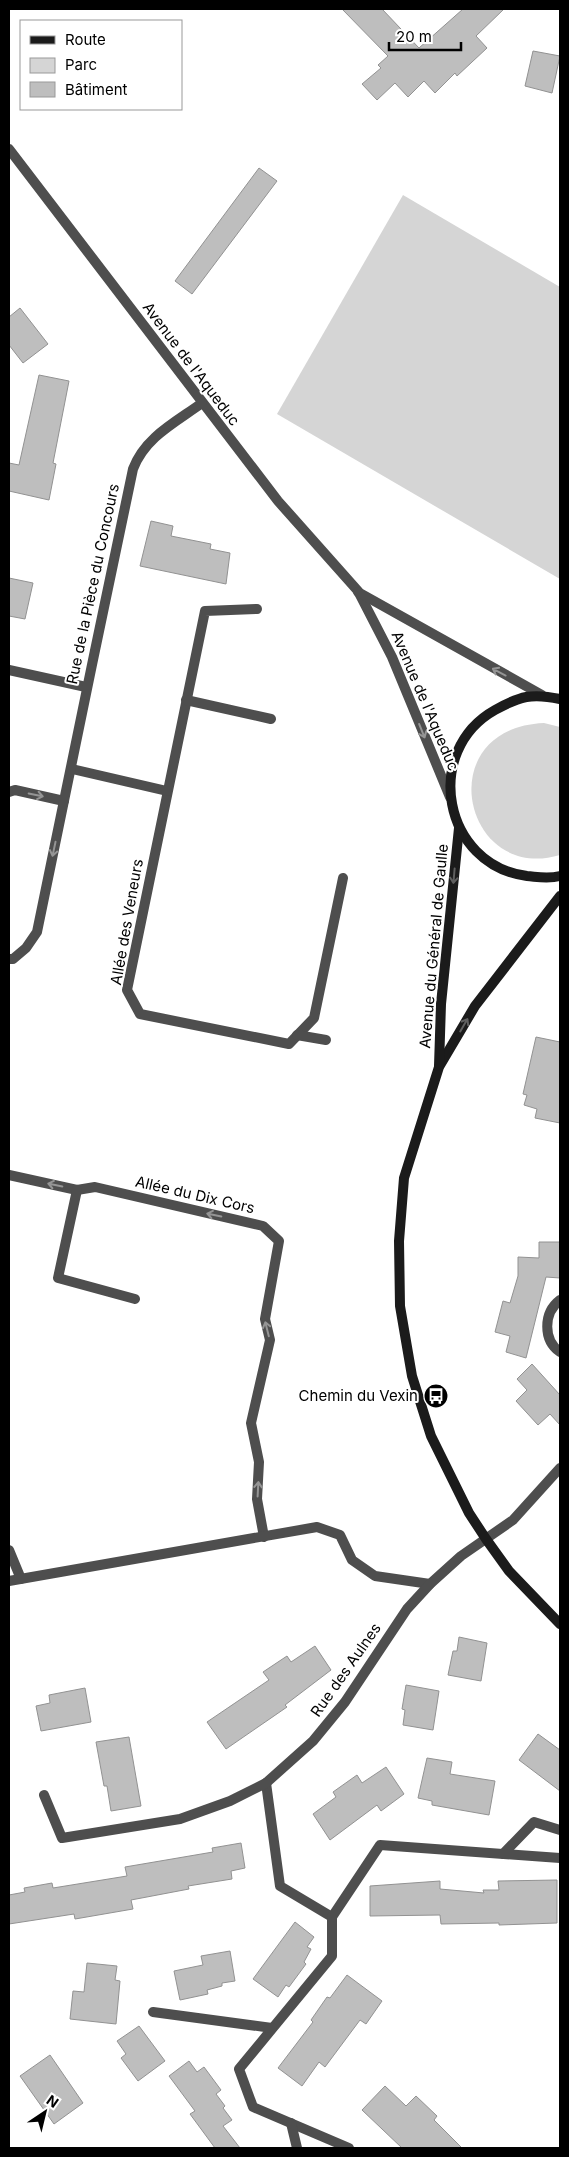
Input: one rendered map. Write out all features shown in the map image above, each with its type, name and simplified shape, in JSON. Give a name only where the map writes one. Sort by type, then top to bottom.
[{"type":"street","name":"Avenue de l'Aqueduc","points":[[9,149],[278,502],[358,591],[392,657],[450,797]]},
{"type":"street","name":"Rue de la Pièce du Concours","points":[[9,959],[12,960],[26,948],[37,932],[72,769],[86,687],[137,459],[155,436],[202,403]]},
{"type":"street","name":"Avenue de l'Aqueduc","points":[[358,591],[542,695]]},
{"type":"street","name":"Allée des Veneurs","points":[[257,609],[205,611],[127,990],[140,1014],[288,1044],[298,1035],[326,1040]]},
{"type":"street","points":[[9,670],[86,687]]},
{"type":"street","points":[[560,699],[542,695],[516,699],[480,719],[460,743],[450,771],[450,797],[459,828],[469,844],[493,865],[511,874],[548,879],[560,876]]},
{"type":"street","points":[[186,700],[271,719]]},
{"type":"street","points":[[72,769],[167,791]]},
{"type":"street","points":[[9,792],[15,790],[64,801]]},
{"type":"street","name":"Avenue du Général de Gaulle","points":[[439,1067],[441,1004],[459,828]]},
{"type":"street","points":[[298,1035],[314,1018],[343,878]]},
{"type":"street","name":"Avenue du Général de Gaulle","points":[[560,896],[475,1006],[439,1067],[404,1178],[398,1241],[400,1306],[412,1376],[431,1436],[469,1513],[486,1539],[509,1571],[560,1624]]},
{"type":"street","name":"Allée du Dix Cors","points":[[9,1175],[77,1190],[95,1188],[263,1226],[280,1241],[265,1319],[270,1340],[251,1423],[259,1462],[257,1499],[264,1537]]},
{"type":"street","points":[[77,1190],[58,1278],[135,1299]]},
{"type":"street","points":[[560,1300],[548,1315],[548,1332],[552,1347],[560,1352]]},
{"type":"street","name":"Rue des Aulnes","points":[[44,1795],[62,1838],[180,1819],[230,1802],[266,1783],[313,1741],[345,1702],[407,1609],[430,1584],[461,1556],[513,1520],[560,1468]]},
{"type":"street","points":[[9,1581],[316,1527],[340,1535],[352,1560],[375,1576],[430,1584]]},
{"type":"street","points":[[9,1550],[20,1579]]},
{"type":"street","points":[[266,1783],[280,1886],[332,1916]]},
{"type":"street","points":[[503,1854],[534,1822],[560,1830]]},
{"type":"street","points":[[349,2148],[253,2107],[239,2069],[332,1956],[332,1916],[380,1845],[560,1858]]},
{"type":"street","points":[[154,2012],[272,2028]]},
{"type":"street","points":[[291,2123],[297,2148]]},
{"type":"green space","points":[[403,195],[560,287],[560,579],[277,414]]},
{"type":"green space","points":[[544,723],[560,727],[560,855],[527,858],[500,847],[482,827],[472,802],[473,775],[484,750],[508,731]]},
{"type":"building","points":[[342,9],[382,9],[419,48],[463,9],[504,9],[476,36],[487,48],[457,76],[455,73],[435,93],[424,81],[408,97],[395,83],[377,100],[362,84],[381,68],[378,65],[388,56]]},
{"type":"building","points":[[533,51],[560,56],[552,93],[525,86]]},
{"type":"building","points":[[259,168],[277,181],[192,294],[175,281]]},
{"type":"building","points":[[20,308],[48,344],[23,363],[9,345],[9,317]]},
{"type":"building","points":[[39,375],[69,381],[53,463],[56,464],[49,500],[9,491],[9,463],[19,465]]},
{"type":"building","points":[[151,521],[173,526],[171,536],[211,544],[210,549],[230,553],[226,584],[140,566]]},
{"type":"building","points":[[9,578],[33,583],[25,619],[9,616]]},
{"type":"building","points":[[536,1037],[560,1042],[560,1123],[535,1118],[537,1109],[524,1105],[527,1095],[523,1094]]},
{"type":"building","points":[[539,1242],[560,1242],[560,1278],[546,1277],[526,1358],[506,1352],[510,1336],[495,1332],[503,1301],[510,1303],[518,1276],[518,1257],[539,1258]]},
{"type":"building","points":[[532,1364],[560,1395],[560,1425],[550,1414],[538,1425],[516,1401],[527,1390],[517,1379]]},
{"type":"building","points":[[459,1637],[487,1643],[481,1681],[448,1675],[453,1651],[457,1651]]},
{"type":"building","points":[[315,1646],[331,1670],[285,1705],[287,1707],[226,1749],[207,1722],[269,1680],[263,1672],[287,1656],[291,1662]]},
{"type":"building","points":[[406,1685],[439,1691],[433,1730],[403,1725],[405,1710],[402,1709]]},
{"type":"building","points":[[85,1688],[91,1722],[41,1731],[36,1706],[50,1703],[49,1695]]},
{"type":"building","points":[[538,1734],[560,1750],[560,1791],[519,1760]]},
{"type":"building","points":[[129,1737],[141,1806],[111,1811],[107,1786],[104,1786],[96,1742]]},
{"type":"building","points":[[427,1758],[452,1762],[450,1774],[495,1781],[489,1815],[432,1805],[432,1801],[418,1798]]},
{"type":"building","points":[[386,1767],[404,1794],[381,1811],[377,1805],[330,1840],[313,1814],[336,1797],[333,1792],[357,1775],[362,1783]]},
{"type":"building","points":[[241,1843],[245,1868],[231,1871],[232,1879],[188,1886],[189,1889],[131,1900],[133,1909],[75,1919],[74,1914],[9,1924],[9,1895],[25,1892],[24,1888],[52,1883],[53,1888],[127,1876],[125,1867],[213,1852],[212,1848]]},
{"type":"building","points":[[557,1880],[557,1923],[441,1924],[440,1915],[370,1916],[370,1886],[440,1881],[440,1889],[484,1893],[483,1890],[499,1890],[498,1881]]},
{"type":"building","points":[[295,1922],[314,1937],[307,1947],[311,1949],[304,1962],[306,1964],[289,1987],[286,1985],[278,1997],[253,1979]]},
{"type":"building","points":[[230,1951],[235,1981],[222,1983],[222,1986],[207,1990],[208,1994],[180,2000],[174,1971],[203,1965],[201,1956]]},
{"type":"building","points":[[87,1963],[117,1966],[115,1980],[120,1981],[116,2024],[70,2019],[73,1991],[84,1992]]},
{"type":"building","points":[[347,1975],[382,2001],[366,2024],[360,2020],[325,2067],[319,2062],[302,2086],[278,2068],[313,2022],[311,2020],[327,1997],[330,1998]]},
{"type":"building","points":[[139,2026],[165,2061],[138,2081],[121,2058],[126,2054],[117,2041]]},
{"type":"building","points":[[50,2055],[83,2103],[54,2124],[20,2076]]},
{"type":"building","points":[[189,2061],[197,2072],[204,2067],[221,2090],[216,2094],[232,2120],[223,2126],[240,2148],[215,2148],[190,2114],[195,2111],[169,2076]]},
{"type":"building","points":[[385,2086],[406,2106],[416,2096],[437,2116],[434,2120],[462,2148],[402,2148],[362,2110]]},
{"type":"place","name":"Chemin du Vexin","points":[[436,1396]]}]
